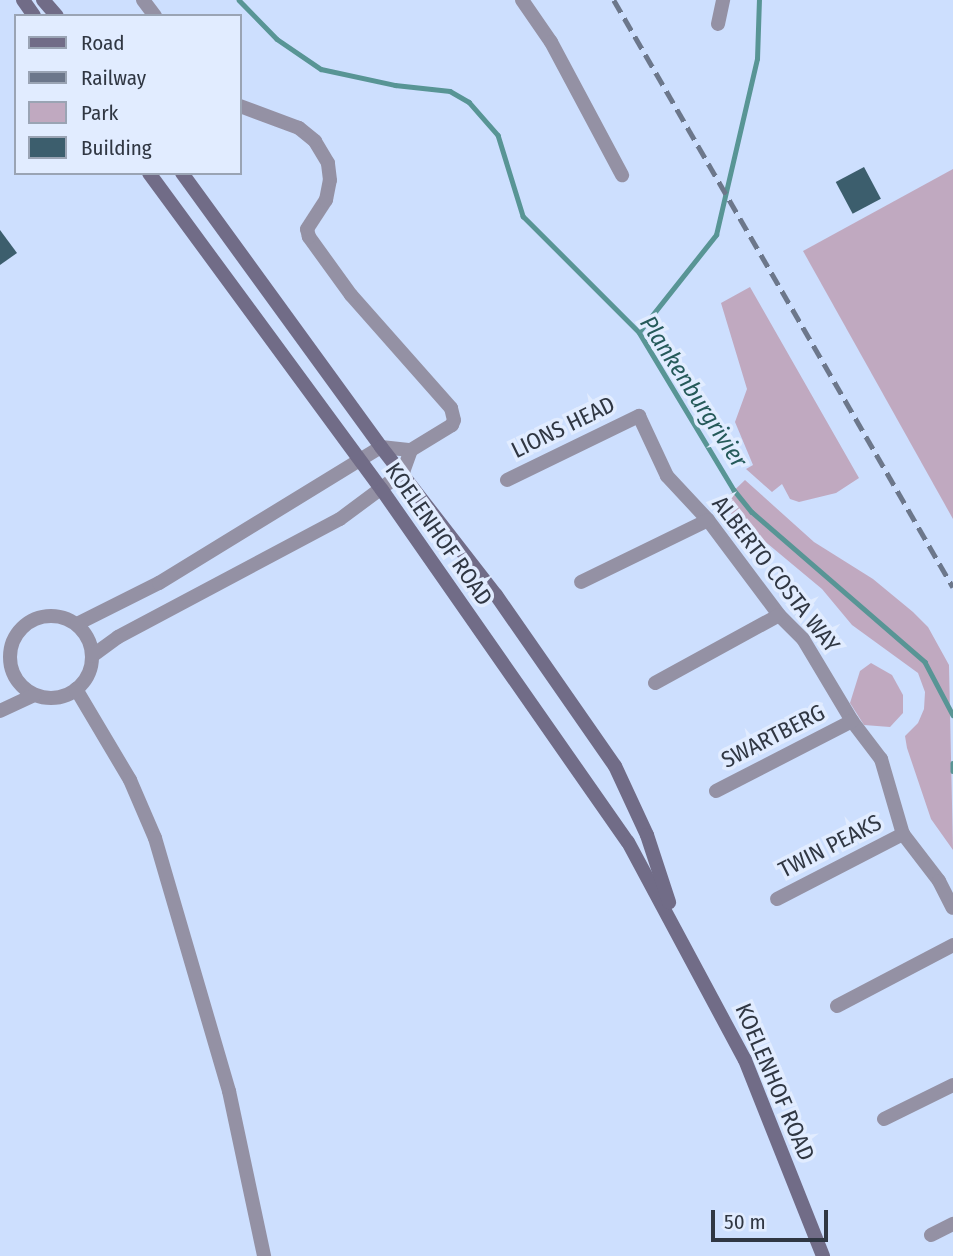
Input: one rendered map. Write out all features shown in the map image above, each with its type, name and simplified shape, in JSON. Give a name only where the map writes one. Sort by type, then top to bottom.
[{"type":"main road","points":[[43,0],[55,14]]},
{"type":"main road","name":"KOELENHOF ROAD","points":[[150,175],[358,461],[382,490],[628,842],[678,930],[745,1060],[823,1256]]},
{"type":"main road","name":"KOELENHOF ROAD","points":[[183,175],[381,447],[496,595],[615,766],[647,835],[678,930]]},
{"type":"street","points":[[522,0],[551,42],[622,176]]},
{"type":"street","points":[[718,24],[723,0]]},
{"type":"street","points":[[77,624],[159,583],[381,447],[411,450],[452,425],[454,414],[351,295],[309,237],[307,229],[326,200],[330,180],[328,163],[315,141],[299,128],[242,107]]},
{"type":"street","name":"LIONS HEAD","points":[[507,480],[639,416]]},
{"type":"street","name":"ALBERTO COSTA WAY","points":[[639,416],[667,476],[708,520],[779,615],[803,639],[852,720],[881,759],[903,834],[939,881],[953,908]]},
{"type":"street","points":[[0,711],[34,695],[56,698],[76,689],[85,680],[92,656],[118,637],[340,519],[403,472],[411,450]]},
{"type":"street","points":[[581,582],[708,520]]},
{"type":"street","points":[[655,683],[779,615]]},
{"type":"street","points":[[34,695],[15,677],[6,643],[29,621],[41,617],[66,618],[77,624],[92,656]]},
{"type":"street","points":[[76,689],[130,780],[155,838],[229,1091],[264,1256]]},
{"type":"street","name":"SWARTBERG","points":[[716,791],[852,720]]},
{"type":"street","name":"TWIN PEAKS","points":[[777,899],[903,834]]},
{"type":"street","points":[[837,1006],[953,945]]},
{"type":"street","points":[[884,1118],[953,1085]]},
{"type":"street","points":[[930,1235],[953,1224]]},
{"type":"green space","points":[[953,169],[953,519],[803,251]]},
{"type":"green space","points":[[750,287],[859,478],[836,493],[799,502],[790,499],[782,484],[772,492],[746,469],[753,465],[735,422],[747,389],[721,303]]},
{"type":"green space","points":[[745,480],[814,542],[873,579],[928,627],[949,665],[953,850],[931,819],[907,748],[905,736],[918,723],[924,709],[925,692],[918,673],[852,625],[822,589],[727,510],[721,503]]},
{"type":"green space","points":[[871,663],[892,675],[903,695],[903,713],[890,727],[864,725],[850,703],[860,671]]},
{"type":"building","points":[[864,167],[881,199],[853,214],[836,182]]},
{"type":"building","points":[[0,230],[17,253],[0,265]]},
{"type":"waterway","name":"Plankenburgrivier","points":[[239,0],[277,39],[321,69],[395,85],[450,91],[469,102],[498,135],[523,216],[639,332],[734,490],[752,512],[925,662],[953,715]]},
{"type":"waterway","points":[[639,332],[716,235],[757,59],[759,0]]},
{"type":"waterway","name":"Plankenburgrivier","points":[[953,763],[953,771]]},
{"type":"railway","points":[[614,0],[953,587]]}]
